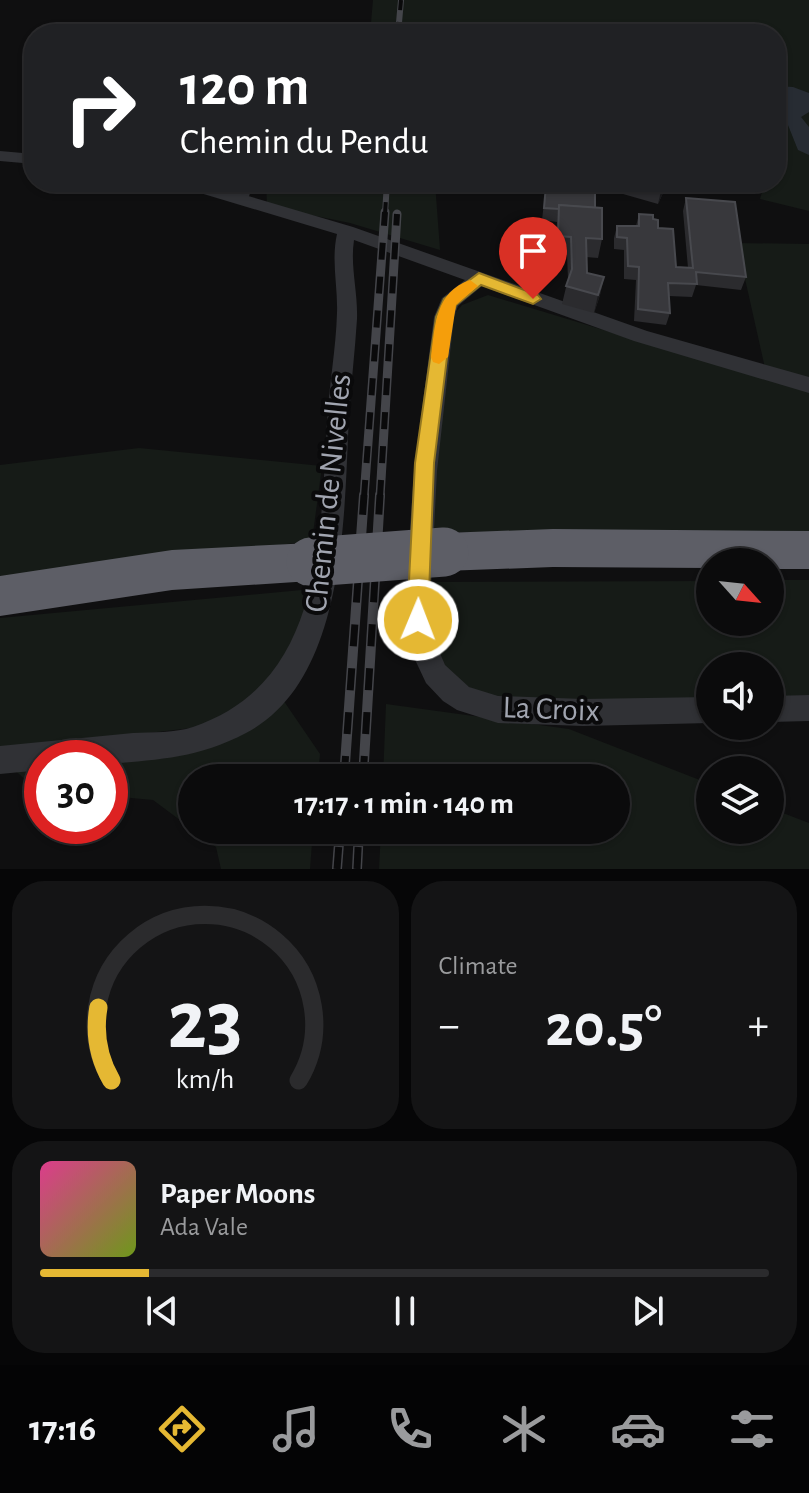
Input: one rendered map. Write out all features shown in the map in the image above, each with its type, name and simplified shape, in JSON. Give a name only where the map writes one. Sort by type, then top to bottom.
[{"type":"highway","points":[[0,596],[172,570],[444,552],[568,548],[809,550]]},
{"type":"street","points":[[0,156],[24,158]]},
{"type":"street","points":[[252,192],[347,231],[641,336],[809,385]]},
{"type":"street","name":"Chemin de Nivelles","points":[[0,760],[190,742],[220,735],[254,715],[291,672],[308,641],[321,603],[337,461],[347,312],[341,254],[347,231]]},
{"type":"street","name":"La Croix","points":[[479,279],[449,303],[444,317],[424,463],[418,620],[427,661],[438,680],[455,694],[475,704],[504,710],[565,713],[696,710]]},
{"type":"street","points":[[784,709],[809,708]]},
{"type":"shaded area","points":[[373,0],[809,0],[809,211],[760,199],[762,192],[786,192],[786,24],[371,24]]},
{"type":"shaded area","points":[[786,87],[809,93],[809,112],[801,117],[809,127],[809,155],[798,150],[786,120]]},
{"type":"shaded area","points":[[266,192],[436,192],[440,250],[350,223],[267,206]]},
{"type":"shaded area","points":[[737,243],[809,244],[809,380],[765,368]]},
{"type":"shaded area","points":[[488,295],[809,392],[809,533],[424,532],[450,319],[462,305]]},
{"type":"shaded area","points":[[139,448],[322,466],[312,541],[0,578],[0,465]]},
{"type":"shaded area","points":[[784,580],[809,580],[809,695],[784,696],[784,652],[696,652],[696,700],[599,706],[556,705],[515,701],[478,691],[449,674],[430,649],[426,626],[427,582],[696,581],[696,636],[784,636]]},
{"type":"shaded area","points":[[312,589],[283,674],[218,725],[87,740],[24,740],[24,747],[0,750],[0,618]]},
{"type":"shaded area","points":[[277,691],[320,754],[319,764],[178,764],[178,819],[153,800],[128,798],[128,748],[190,742]]},
{"type":"shaded area","points":[[386,704],[569,729],[696,779],[696,844],[784,844],[784,813],[809,823],[809,869],[379,869],[380,844],[630,844],[630,764],[384,764]]},
{"type":"shaded area","points":[[24,757],[24,779],[3,759]]},
{"type":"shaded area","points":[[212,844],[312,844],[310,869],[221,869],[216,847]]},
{"type":"building","points":[[545,192],[595,192],[595,208],[559,205],[559,209],[544,208]]},
{"type":"building","points":[[686,198],[735,202],[746,277],[696,272],[697,284],[668,283],[670,313],[638,309],[639,267],[628,266],[627,238],[617,237],[617,226],[639,226],[639,214],[653,215],[653,219],[658,220],[658,228],[673,229],[676,267],[693,268]]},
{"type":"building","points":[[559,205],[602,208],[602,239],[586,238],[587,273],[604,277],[598,295],[566,286],[572,269],[571,237],[558,236]]},
{"type":"railway","points":[[399,24],[401,0]]},
{"type":"railway","points":[[385,214],[386,192]]},
{"type":"railway","points":[[364,497],[385,212]]},
{"type":"railway","points":[[380,497],[397,214]]},
{"type":"railway","points":[[345,764],[364,495]]},
{"type":"railway","points":[[364,764],[380,495]]},
{"type":"railway","points":[[337,869],[339,844]]},
{"type":"railway","points":[[357,869],[358,844]]},
{"type":"slow traffic","points":[[439,357],[449,303],[470,286]]},
{"type":"route","points":[[418,620],[424,463],[444,317],[449,303],[479,279],[533,299]]}]
